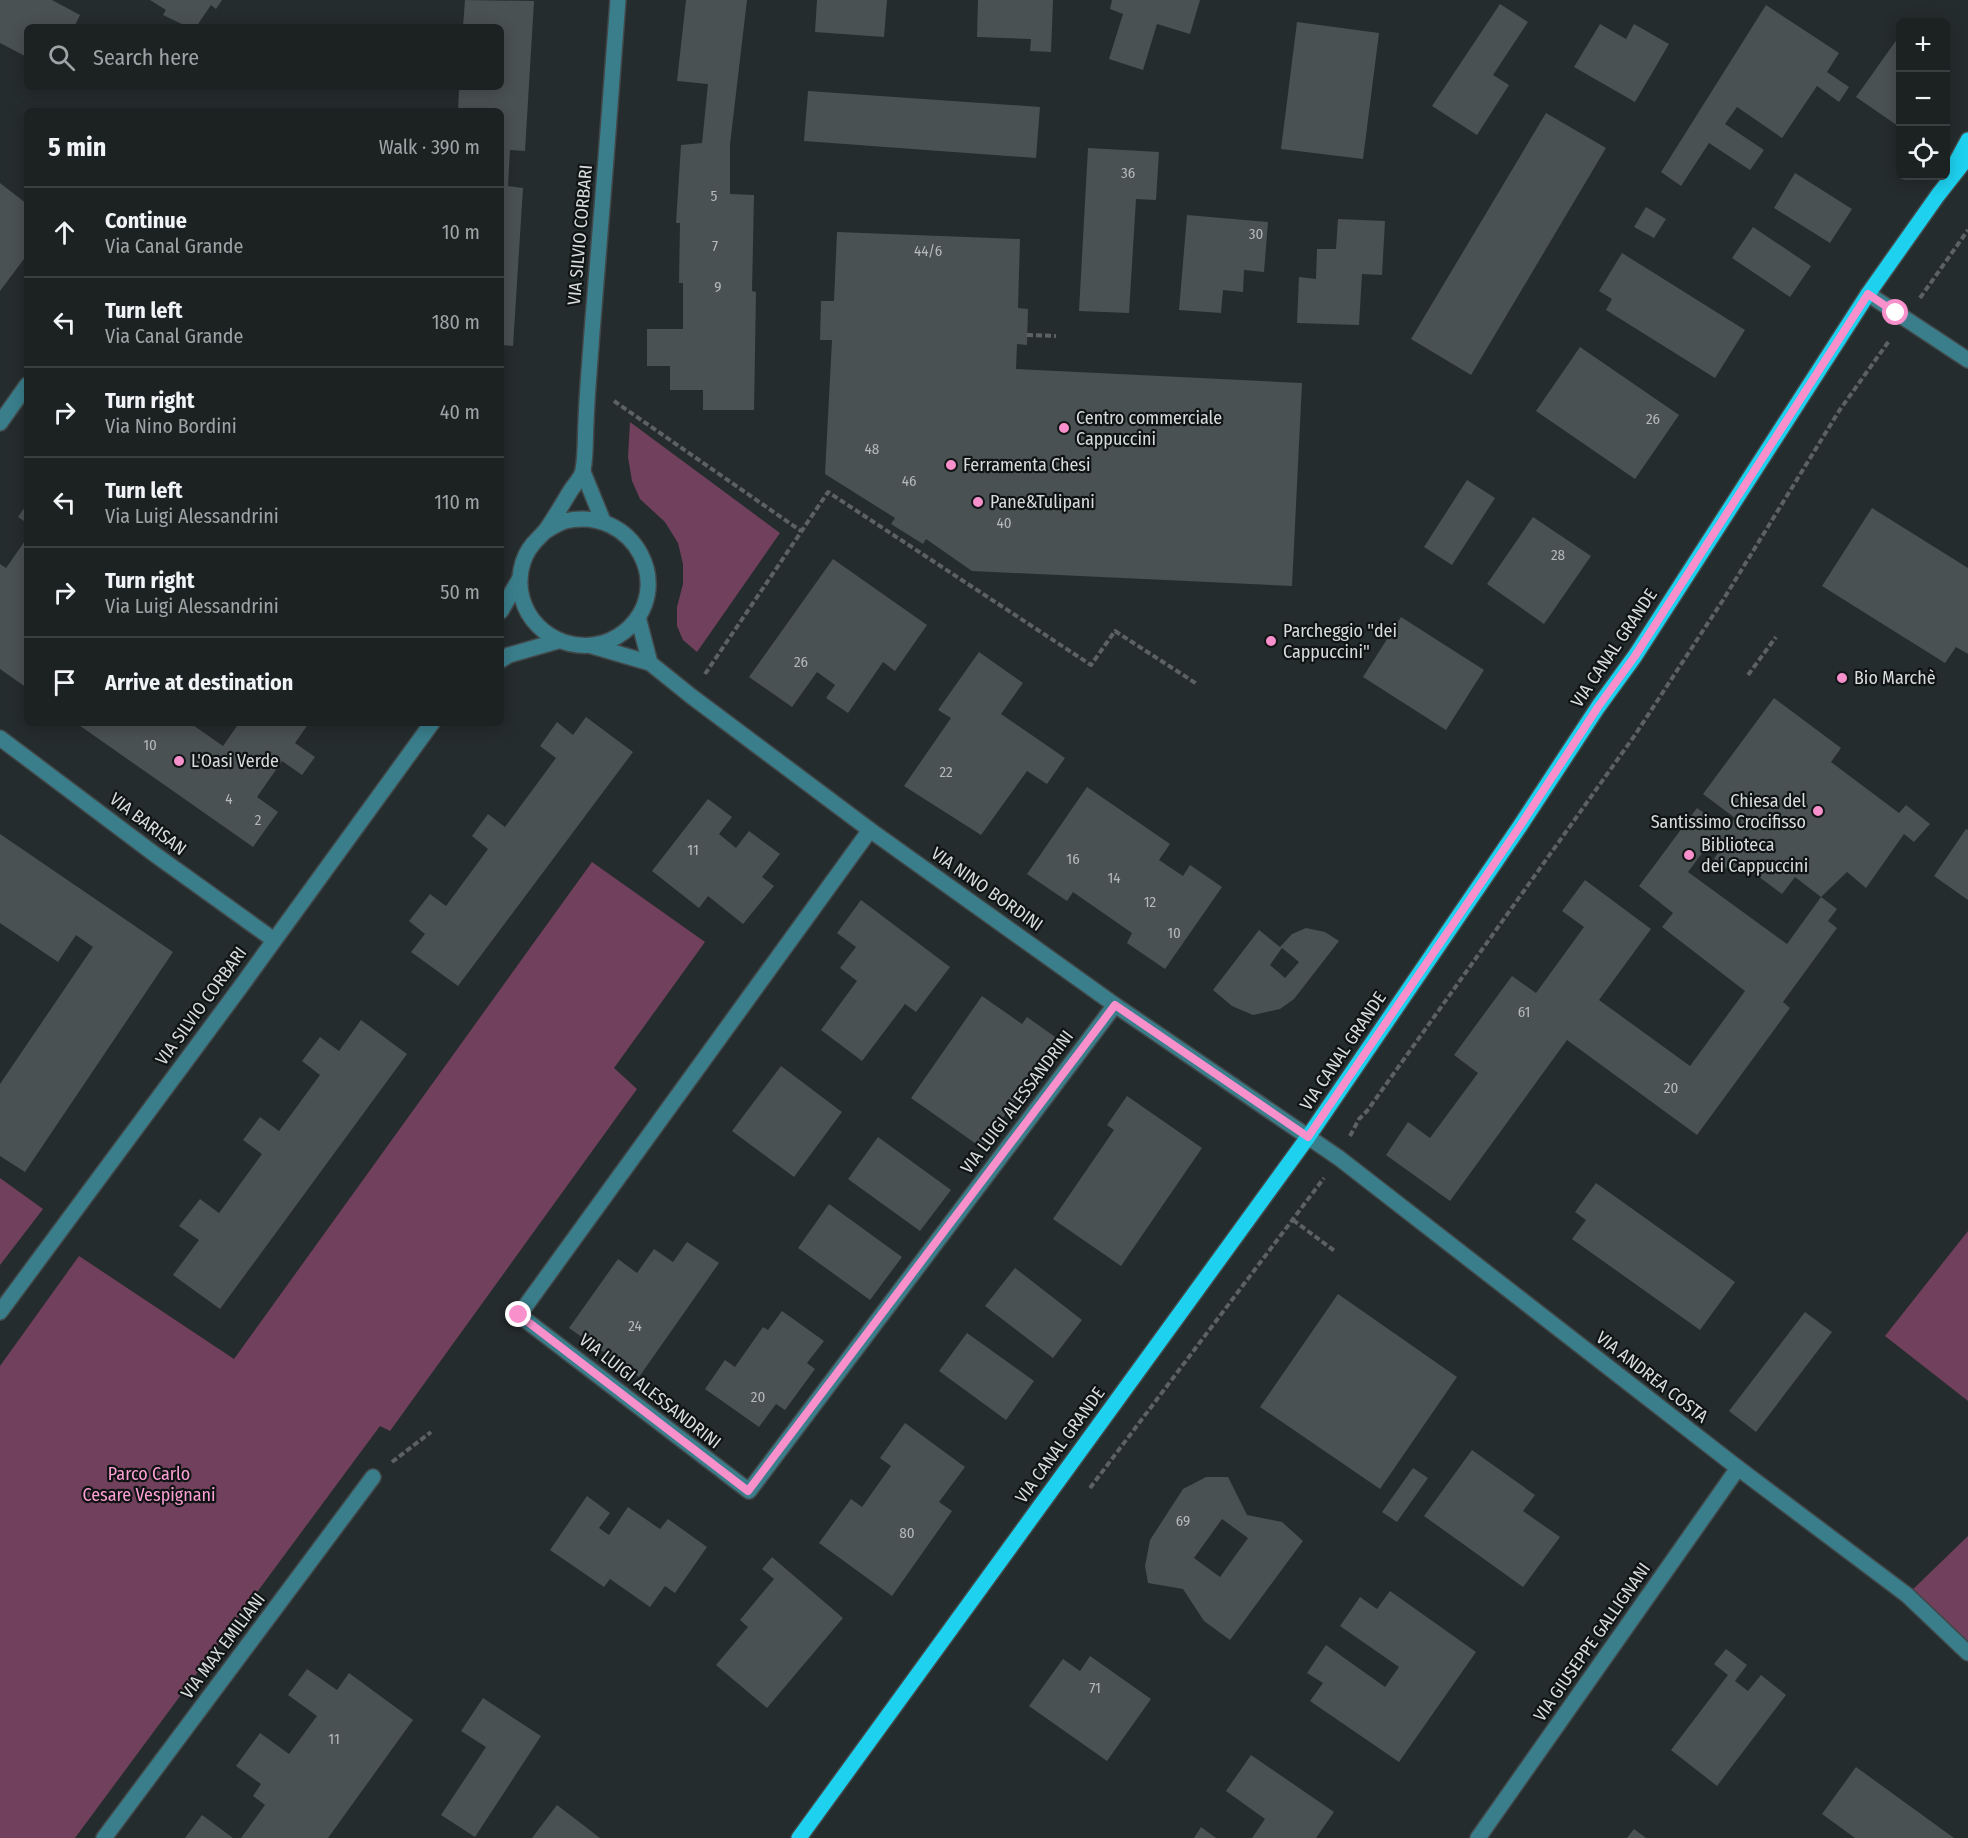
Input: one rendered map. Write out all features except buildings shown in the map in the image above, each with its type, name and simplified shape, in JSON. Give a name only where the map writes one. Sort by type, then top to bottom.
[{"type":"main road","name":"VIA CANAL GRANDE","points":[[1938,195],[1968,140]]},
{"type":"main road","name":"VIA CANAL GRANDE","points":[[798,1838],[1308,1137],[1520,826],[1598,707],[1635,656],[1868,294],[1938,195],[1968,157]]},
{"type":"street","name":"VIA SILVIO CORBARI","points":[[603,521],[583,472],[618,0]]},
{"type":"street","points":[[1868,294],[1968,360]]},
{"type":"street","points":[[0,423],[24,389]]},
{"type":"street","name":"VIA SILVIO CORBARI","points":[[544,532],[562,522],[583,518],[603,521],[621,530],[635,544],[644,560],[648,580],[646,599],[638,617],[625,631],[610,641],[591,646],[574,646],[558,641],[541,631],[529,616],[521,597],[520,578],[523,560],[583,472]]},
{"type":"street","name":"VIA SILVIO CORBARI","points":[[504,606],[520,578]]},
{"type":"street","points":[[638,617],[650,663]]},
{"type":"street","name":"VIA SILVIO CORBARI","points":[[504,658],[558,641]]},
{"type":"street","name":"VIA NINO BORDINI","points":[[591,646],[650,663],[870,830],[1115,1005],[1308,1137]]},
{"type":"street","name":"VIA SILVIO CORBARI","points":[[0,1312],[430,726]]},
{"type":"street","name":"VIA BARISAN","points":[[0,738],[157,856],[274,940]]},
{"type":"street","name":"VIA LUIGI ALESSANDRINI","points":[[870,830],[519,1315],[748,1491],[1115,1005]]},
{"type":"street","name":"VIA ANDREA COSTA","points":[[1308,1137],[1339,1158],[1738,1468],[1906,1595],[1968,1653]]},
{"type":"street","name":"VIA GIUSEPPE GALLIGNANI","points":[[1478,1838],[1738,1468]]},
{"type":"street","name":"VIA MAX EMILIANI","points":[[104,1838],[373,1477]]},
{"type":"path","points":[[1940,270],[1968,230]]},
{"type":"path","points":[[1027,335],[1056,336]]},
{"type":"path","points":[[1359,1119],[1367,1112],[1635,735],[1723,600],[1839,411],[1890,339]]},
{"type":"path","points":[[588,383],[801,531]]},
{"type":"path","points":[[691,696],[828,492],[1091,665],[1115,631],[1197,684]]},
{"type":"path","points":[[1748,675],[1776,637]]},
{"type":"path","points":[[1086,1493],[1323,1179]]},
{"type":"path","points":[[1293,1220],[1336,1252]]},
{"type":"path","points":[[373,1477],[431,1432]]},
{"type":"green space","points":[[630,422],[780,533],[697,652],[683,640],[677,626],[677,607],[683,584],[683,564],[678,543],[665,522],[640,499],[632,481],[628,457]]},
{"type":"green space","name":"Parco Carlo Cesare Vespignani","points":[[592,862],[705,942],[614,1068],[637,1089],[390,1431],[380,1426],[75,1838],[0,1838],[0,1366],[79,1256],[234,1359]]},
{"type":"green space","points":[[0,1178],[43,1209],[0,1265]]},
{"type":"green space","points":[[1968,1231],[1968,1401],[1885,1336]]},
{"type":"green space","points":[[1968,1536],[1968,1653],[1907,1595]]},
{"type":"place","name":"Centro commerciale Cappuccini","points":[[1064,428]]},
{"type":"place","name":"Ferramenta Chesi","points":[[951,465]]},
{"type":"place","name":"Pane&Tulipani","points":[[978,502]]},
{"type":"place","name":"Parcheggio \"dei Cappuccini\"","points":[[1271,641]]},
{"type":"place","name":"Bio Marchè","points":[[1842,678]]},
{"type":"place","name":"L'Oasi Verde","points":[[179,761]]},
{"type":"place","name":"Chiesa del Santissimo Crocifisso","points":[[1818,811]]},
{"type":"place","name":"Biblioteca dei Cappuccini","points":[[1689,855]]},
{"type":"route","points":[[519,1315],[748,1491],[1115,1005],[1308,1137],[1520,826],[1598,707],[1635,656],[1868,294],[1896,313]]}]
